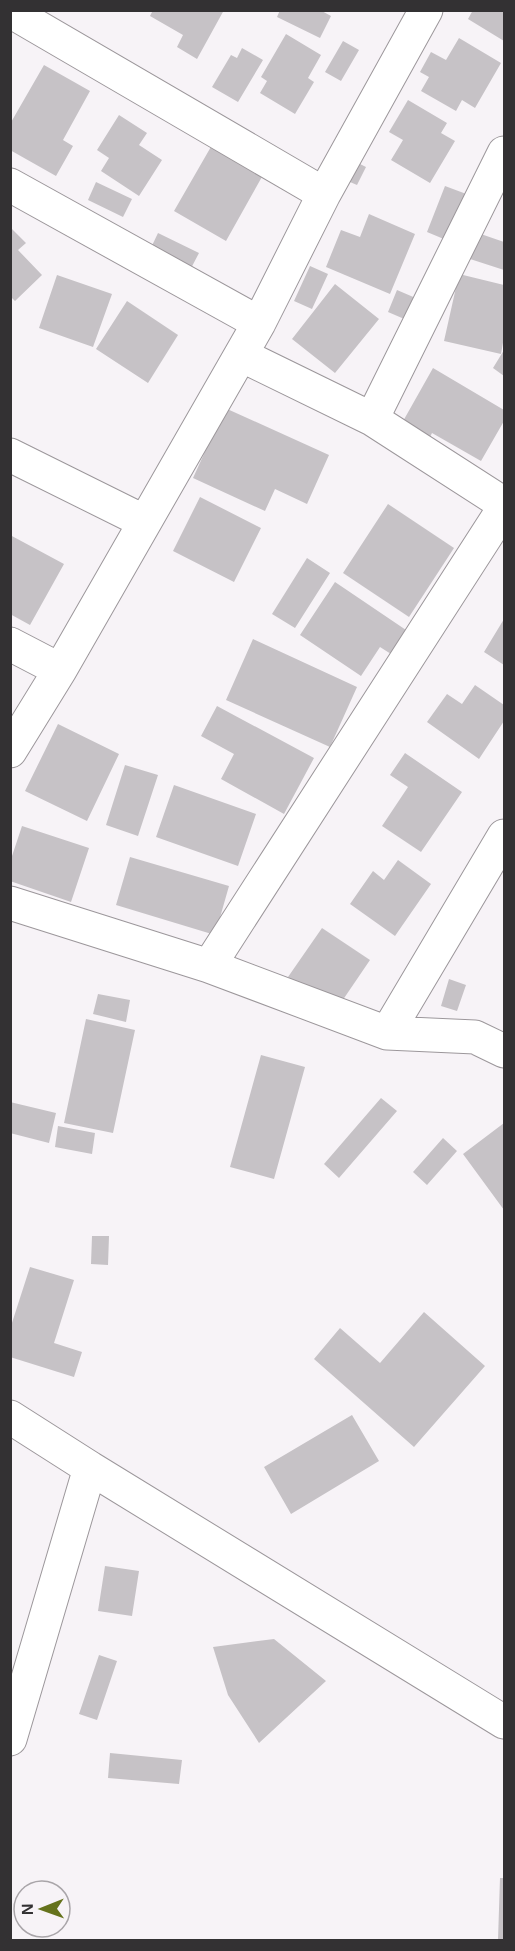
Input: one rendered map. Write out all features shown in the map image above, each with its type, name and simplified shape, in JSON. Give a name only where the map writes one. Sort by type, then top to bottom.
[{"type":"street","points":[[10,751],[60,670],[259,323],[324,194],[426,10]]},
{"type":"street","points":[[10,11],[324,194]]},
{"type":"street","points":[[372,419],[504,153]]},
{"type":"street","points":[[10,185],[259,323]]},
{"type":"street","points":[[209,966],[504,506],[372,419],[241,355]]},
{"type":"street","points":[[10,455],[145,522]]},
{"type":"street","points":[[10,644],[60,670]]},
{"type":"street","points":[[387,1033],[504,837]]},
{"type":"street","points":[[10,903],[209,966],[387,1033],[475,1037],[504,1051]]},
{"type":"street","points":[[10,1417],[504,1722]]},
{"type":"street","points":[[10,1739],[90,1468]]},
{"type":"building","points":[[153,10],[224,10],[197,59],[177,47],[183,35],[150,16]]},
{"type":"building","points":[[280,10],[320,10],[331,16],[320,38],[277,17]]},
{"type":"building","points":[[473,10],[504,10],[504,41],[468,19]]},
{"type":"building","points":[[286,34],[321,55],[308,78],[314,82],[295,114],[260,93],[267,81],[261,77]]},
{"type":"building","points":[[459,38],[501,63],[475,108],[462,100],[456,111],[421,91],[429,77],[420,72],[431,52],[446,60]]},
{"type":"building","points":[[343,41],[359,50],[341,81],[325,72]]},
{"type":"building","points":[[242,48],[263,60],[238,102],[212,87],[231,55],[237,58]]},
{"type":"building","points":[[44,65],[90,91],[63,140],[73,146],[56,176],[10,150],[10,124]]},
{"type":"building","points":[[408,100],[447,123],[441,133],[455,141],[430,183],[391,160],[403,140],[389,132]]},
{"type":"building","points":[[119,115],[147,133],[139,145],[162,160],[139,196],[101,171],[109,158],[97,150]]},
{"type":"building","points":[[212,145],[263,175],[226,241],[174,211]]},
{"type":"building","points":[[352,160],[366,167],[357,185],[343,179]]},
{"type":"building","points":[[96,182],[132,199],[123,217],[88,200]]},
{"type":"building","points":[[445,186],[469,195],[451,242],[427,232]]},
{"type":"building","points":[[369,214],[415,234],[390,294],[326,267],[341,230],[360,237]]},
{"type":"building","points":[[12,229],[26,243],[18,250],[42,275],[15,301],[10,296],[10,231]]},
{"type":"building","points":[[475,232],[504,242],[504,270],[467,258]]},
{"type":"building","points":[[158,233],[199,253],[188,274],[148,254]]},
{"type":"building","points":[[310,266],[328,274],[312,309],[294,301]]},
{"type":"building","points":[[459,274],[504,285],[504,337],[501,354],[444,341]]},
{"type":"building","points":[[57,275],[112,294],[93,347],[39,328]]},
{"type":"building","points":[[335,284],[379,319],[335,373],[292,339]]},
{"type":"building","points":[[397,290],[418,299],[409,321],[388,312]]},
{"type":"building","points":[[127,301],[178,335],[148,383],[96,349]]},
{"type":"building","points":[[504,350],[504,376],[493,368]]},
{"type":"building","points":[[433,368],[504,410],[504,421],[481,461],[432,433],[429,439],[402,423]]},
{"type":"building","points":[[225,408],[329,455],[307,504],[275,489],[265,511],[193,478]]},
{"type":"building","points":[[200,497],[261,528],[234,582],[173,551]]},
{"type":"building","points":[[388,504],[454,548],[409,617],[343,573]]},
{"type":"building","points":[[10,535],[64,564],[30,625],[10,614]]},
{"type":"building","points":[[307,558],[330,573],[295,628],[272,614]]},
{"type":"building","points":[[335,582],[406,630],[391,654],[380,647],[361,676],[300,635]]},
{"type":"building","points":[[504,619],[504,665],[484,652]]},
{"type":"building","points":[[253,639],[357,687],[330,747],[226,700]]},
{"type":"building","points":[[475,685],[504,705],[504,721],[479,759],[427,722],[447,694],[462,704]]},
{"type":"building","points":[[217,706],[314,758],[284,814],[221,779],[234,754],[201,736]]},
{"type":"building","points":[[58,724],[119,754],[87,821],[25,791]]},
{"type":"building","points":[[405,753],[462,792],[421,852],[382,826],[408,787],[390,775]]},
{"type":"building","points":[[125,765],[158,775],[138,836],[106,825]]},
{"type":"building","points":[[174,785],[256,814],[238,866],[156,837]]},
{"type":"building","points":[[22,826],[89,848],[71,902],[10,881],[10,862]]},
{"type":"building","points":[[130,857],[229,886],[215,935],[116,905]]},
{"type":"building","points":[[398,860],[431,884],[395,936],[350,904],[373,871],[384,880]]},
{"type":"building","points":[[322,928],[370,960],[336,1010],[288,977]]},
{"type":"building","points":[[449,979],[466,985],[457,1011],[441,1006]]},
{"type":"building","points":[[98,994],[130,1000],[126,1022],[93,1014]]},
{"type":"building","points":[[86,1019],[135,1030],[113,1133],[64,1123]]},
{"type":"building","points":[[261,1055],[305,1067],[274,1179],[230,1167]]},
{"type":"building","points":[[381,1098],[397,1111],[339,1178],[324,1164]]},
{"type":"building","points":[[10,1102],[56,1113],[49,1143],[10,1133]]},
{"type":"building","points":[[504,1123],[504,1210],[463,1154]]},
{"type":"building","points":[[58,1126],[95,1133],[92,1154],[55,1147]]},
{"type":"building","points":[[443,1138],[457,1151],[427,1185],[413,1172]]},
{"type":"building","points":[[92,1236],[109,1236],[108,1265],[91,1264]]},
{"type":"building","points":[[30,1267],[74,1280],[54,1343],[82,1352],[74,1377],[10,1357],[10,1329]]},
{"type":"building","points":[[424,1312],[485,1366],[414,1447],[314,1359],[340,1328],[380,1363]]},
{"type":"building","points":[[352,1415],[379,1461],[291,1514],[264,1467]]},
{"type":"building","points":[[105,1566],[139,1571],[132,1616],[98,1611]]},
{"type":"building","points":[[274,1639],[326,1681],[259,1743],[228,1695],[213,1647]]},
{"type":"building","points":[[99,1655],[117,1661],[97,1720],[79,1714]]},
{"type":"building","points":[[110,1753],[182,1760],[179,1784],[108,1778]]},
{"type":"building","points":[[500,1878],[504,1878],[504,1940],[498,1940]]}]
